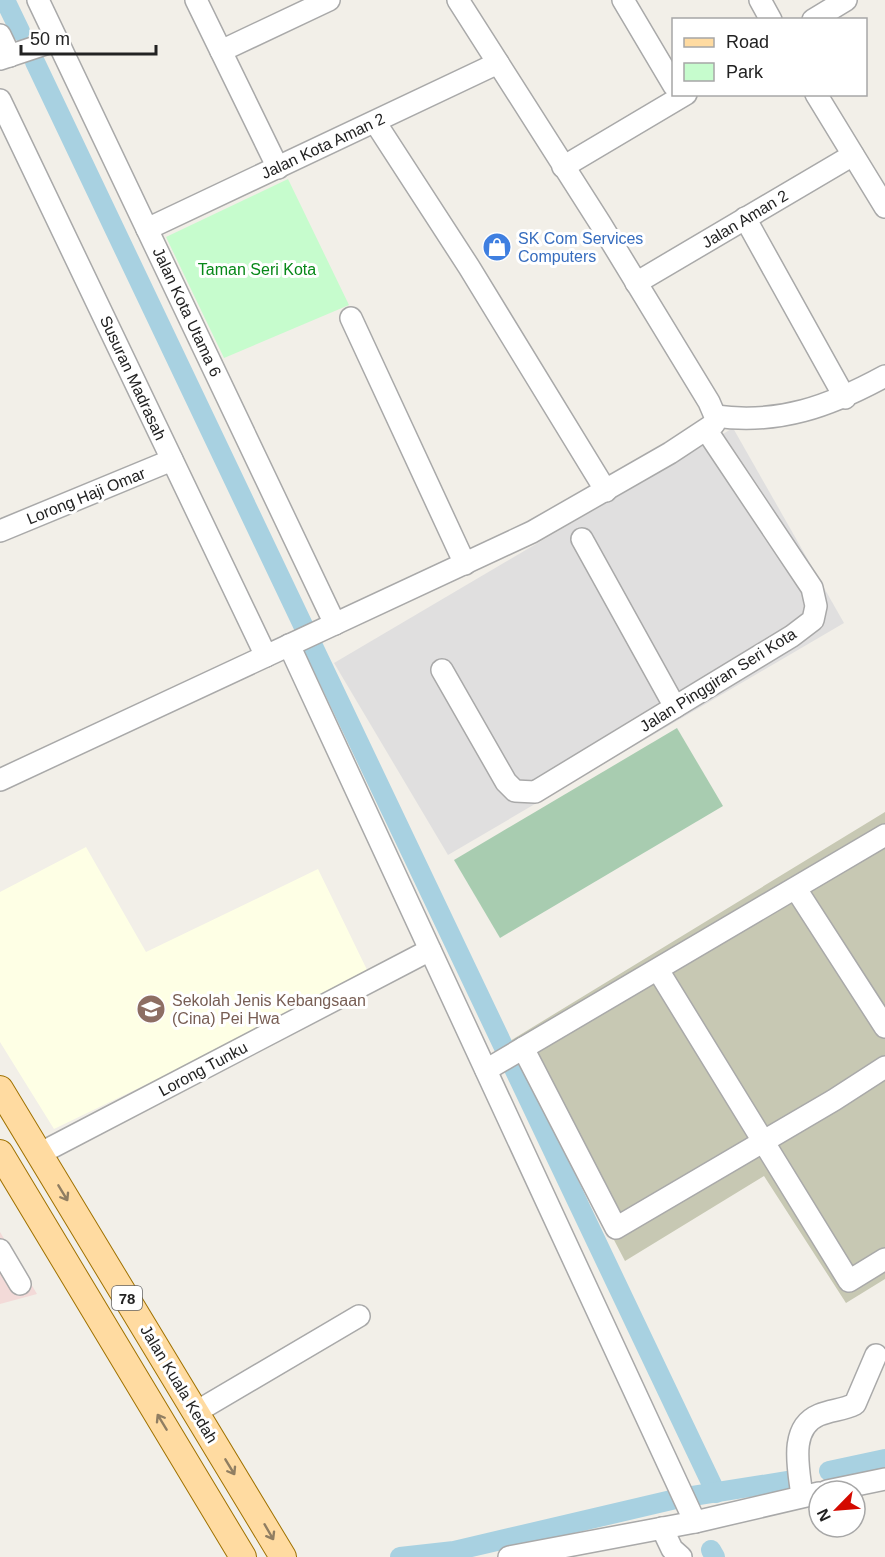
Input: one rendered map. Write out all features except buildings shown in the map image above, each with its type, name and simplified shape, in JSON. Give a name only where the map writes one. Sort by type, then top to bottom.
[{"type":"main road","name":"Jalan Kuala Kedah","points":[[0,1089],[283,1557]]},
{"type":"main road","name":"Jalan Kuala Kedah","points":[[0,1153],[7,1179],[243,1557]]},
{"type":"street","name":"Jalan Kota Utama 6","points":[[38,0],[147,229],[328,627]]},
{"type":"street","points":[[196,0],[278,168]]},
{"type":"street","points":[[221,51],[328,0]]},
{"type":"street","name":"Jalan Pinggiran Seri Kota","points":[[442,670],[506,782],[515,791],[523,794],[535,792],[792,636],[813,620],[816,606],[812,588],[711,423],[636,283],[458,0]]},
{"type":"street","points":[[623,0],[672,80]]},
{"type":"street","points":[[760,0],[770,18]]},
{"type":"street","points":[[816,18],[846,0]]},
{"type":"street","points":[[0,35],[5,57],[57,40]]},
{"type":"street","name":"Jalan Kota Aman 2","points":[[147,229],[498,63]]},
{"type":"street","points":[[563,167],[675,96]]},
{"type":"street","points":[[817,96],[885,207]]},
{"type":"street","name":"Susuran Madrasah","points":[[0,100],[266,656]]},
{"type":"street","points":[[375,122],[469,267],[606,491]]},
{"type":"street","name":"Jalan Aman 2","points":[[636,283],[853,155]]},
{"type":"street","points":[[745,219],[845,398]]},
{"type":"street","points":[[351,318],[465,564]]},
{"type":"street","points":[[0,780],[532,532],[606,491],[711,423],[765,420],[845,398],[885,376]]},
{"type":"street","name":"Lorong Haji Omar","points":[[0,531],[172,460]]},
{"type":"street","points":[[582,539],[675,707]]},
{"type":"street","points":[[295,642],[430,950],[507,1058],[616,1228],[885,1067]]},
{"type":"street","points":[[507,1058],[885,835]]},
{"type":"street","points":[[796,889],[885,1027]]},
{"type":"street","name":"Lorong Tunku","points":[[39,1154],[430,950]]},
{"type":"street","points":[[658,970],[849,1281],[885,1259]]},
{"type":"street","points":[[507,1058],[682,1493],[682,1522],[688,1557]]},
{"type":"street","points":[[0,1250],[20,1284]]},
{"type":"street","points":[[196,1412],[359,1316]]},
{"type":"street","points":[[808,1479],[799,1441],[804,1426],[817,1416],[855,1404],[876,1355]]},
{"type":"street","points":[[867,1483],[885,1479]]},
{"type":"street","points":[[509,1557],[807,1495]]},
{"type":"street","points":[[681,1557],[672,1549],[682,1522]]},
{"type":"shaded area","points":[[733,428],[844,623],[448,855],[334,663]]},
{"type":"shaded area","points":[[677,728],[723,806],[500,938],[454,860]]},
{"type":"shaded area","points":[[885,812],[885,1279],[846,1303],[764,1176],[625,1261],[510,1041]]},
{"type":"shaded area","name":"Sekolah Jenis Kebangsaan (Cina) Pei Hwa","points":[[86,847],[146,952],[318,869],[370,976],[54,1129],[0,1042],[0,892]]},
{"type":"shaded area","points":[[0,1232],[37,1294],[0,1304]]},
{"type":"green space","name":"Taman Seri Kota","points":[[288,179],[349,305],[224,358],[166,237]]},
{"type":"waterway","points":[[5,0],[20,31]]},
{"type":"waterway","points":[[35,62],[716,1493]]},
{"type":"waterway","points":[[829,1471],[885,1459]]},
{"type":"waterway","points":[[400,1557],[454,1551],[680,1498],[794,1480]]},
{"type":"waterway","points":[[711,1550],[715,1557]]},
{"type":"place","name":"SK Com Services Computers","points":[[497,247]]},
{"type":"place","name":"Sekolah Jenis Kebangsaan (Cina) Pei Hwa","points":[[151,1009]]}]
